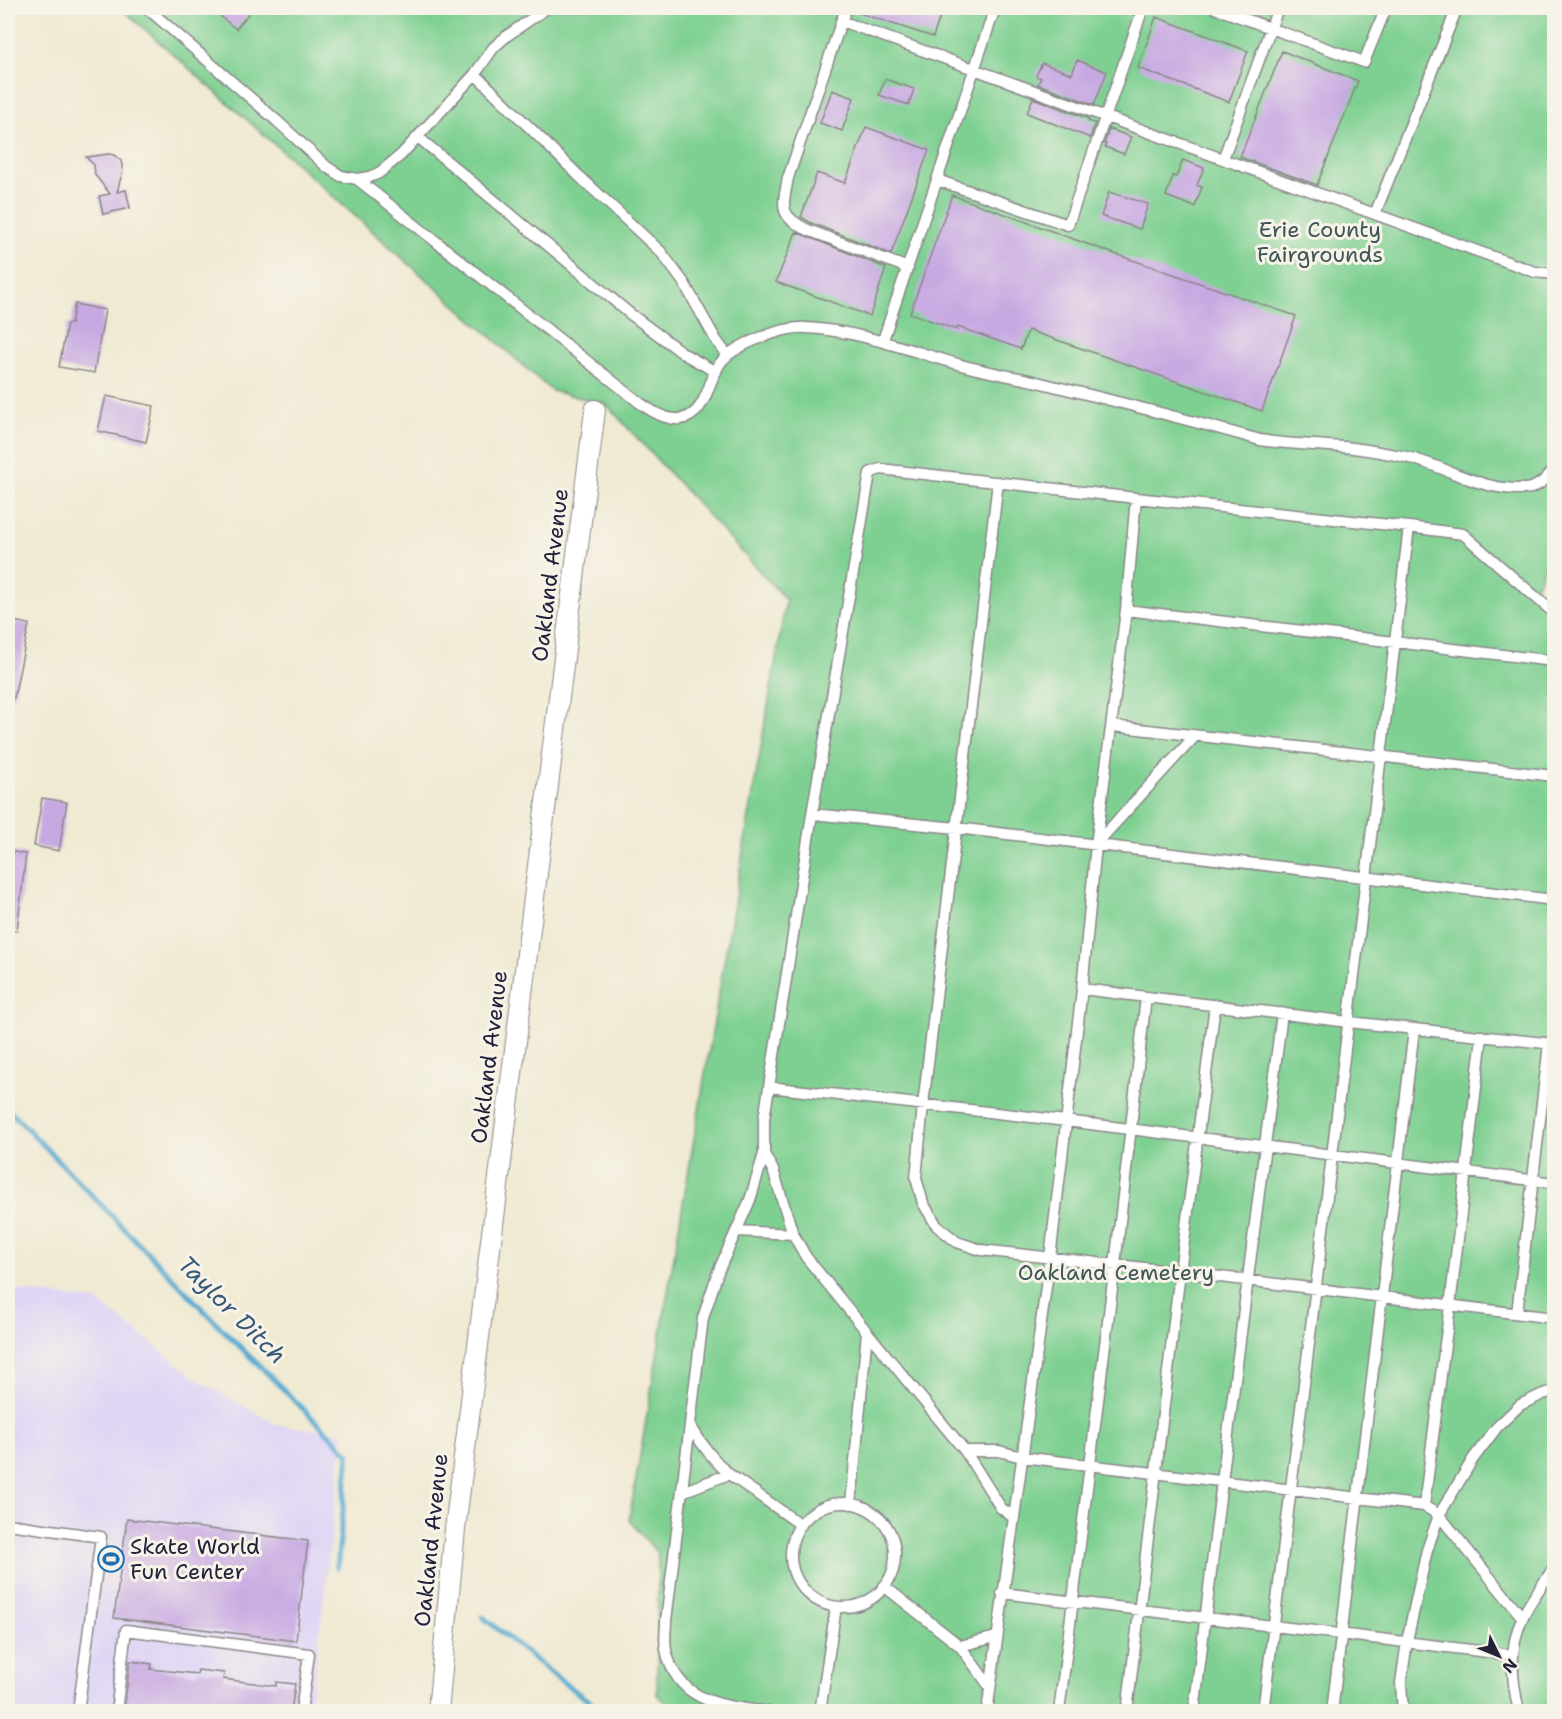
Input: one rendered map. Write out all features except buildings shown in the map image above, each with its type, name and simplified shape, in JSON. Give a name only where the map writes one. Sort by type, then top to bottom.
[{"type":"street","name":"Oakland Avenue","points":[[438,1712],[454,1529],[594,410]]},
{"type":"lane","points":[[147,8],[327,167],[341,176],[357,179],[374,175],[401,155],[475,74],[494,48],[547,8]]},
{"type":"lane","points":[[846,8],[788,178],[784,210],[788,218],[808,230],[908,268]]},
{"type":"lane","points":[[883,340],[995,8]]},
{"type":"lane","points":[[938,180],[1068,225],[1143,8]]},
{"type":"lane","points":[[1215,8],[1364,62],[1386,8]]},
{"type":"lane","points":[[1223,159],[1278,8]]},
{"type":"lane","points":[[1375,214],[1457,8]]},
{"type":"lane","points":[[841,21],[1535,272],[1554,274]]},
{"type":"lane","points":[[475,74],[661,252],[684,283],[727,355]]},
{"type":"lane","points":[[418,137],[629,313],[684,354],[716,372]]},
{"type":"lane","points":[[357,179],[640,403],[666,418],[677,420],[693,414],[704,402],[716,372],[727,355],[742,346],[789,329],[806,327],[883,340],[962,365],[1038,382],[1260,440],[1397,455],[1479,483],[1527,489],[1542,482],[1554,470]]},
{"type":"lane","points":[[768,1712],[725,1706],[702,1698],[684,1686],[674,1672],[666,1649],[666,1621],[703,1318],[718,1272],[750,1200],[764,1155],[764,1119],[812,814],[870,473],[880,469],[1463,534],[1554,613]]},
{"type":"lane","points":[[998,482],[916,1178],[923,1203],[937,1226],[957,1242],[981,1250],[1554,1318]]},
{"type":"lane","points":[[987,1712],[1050,1258],[1082,988],[1096,845],[1126,610],[1136,498]]},
{"type":"lane","points":[[1263,1712],[1409,527]]},
{"type":"lane","points":[[1126,610],[1554,660]]},
{"type":"lane","points":[[1112,726],[1554,776]]},
{"type":"lane","points":[[1096,845],[1195,736]]},
{"type":"lane","points":[[812,814],[957,828],[1554,900]]},
{"type":"lane","points":[[1082,988],[1348,1022],[1552,1044],[1517,1313]]},
{"type":"lane","points":[[1059,1712],[1091,1465],[1146,997]]},
{"type":"lane","points":[[1127,1712],[1215,1005]]},
{"type":"lane","points":[[1194,1712],[1282,1013]]},
{"type":"lane","points":[[1332,1712],[1414,1029]]},
{"type":"lane","points":[[1424,1506],[1482,1036]]},
{"type":"lane","points":[[770,1087],[1066,1121],[1554,1183]]},
{"type":"lane","points":[[764,1155],[773,1170],[793,1234],[806,1257],[965,1451],[1001,1508],[1013,1517]]},
{"type":"lane","points":[[737,1231],[793,1234]]},
{"type":"lane","points":[[851,1504],[867,1332]]},
{"type":"lane","points":[[1403,1712],[1401,1683],[1407,1641],[1427,1550],[1439,1515],[1473,1459],[1497,1427],[1520,1405],[1554,1391]]},
{"type":"lane","points":[[690,1425],[700,1443],[719,1465],[801,1525]]},
{"type":"lane","points":[[965,1451],[999,1451],[1022,1457],[1424,1506],[1439,1515],[1522,1617]]},
{"type":"lane","points":[[682,1492],[729,1474]]},
{"type":"lane","points":[[841,1503],[858,1505],[873,1512],[885,1523],[893,1539],[895,1556],[892,1573],[884,1586],[870,1600],[853,1606],[836,1606],[819,1601],[805,1591],[795,1576],[791,1560],[793,1543],[801,1525],[810,1515],[825,1506],[841,1503]]},
{"type":"lane","points":[[8,1524],[101,1537],[78,1712]]},
{"type":"lane","points":[[1519,1712],[1513,1686],[1512,1655],[1515,1638],[1522,1617],[1554,1567]]},
{"type":"lane","points":[[884,1586],[960,1646],[990,1687]]},
{"type":"lane","points":[[1002,1593],[1512,1655]]},
{"type":"lane","points":[[820,1712],[836,1606]]},
{"type":"lane","points":[[116,1712],[126,1630],[309,1654],[301,1712]]},
{"type":"lane","points":[[960,1646],[996,1636]]},
{"type":"shaded area","points":[[8,1289],[97,1301],[197,1379],[277,1425],[344,1433],[310,1711],[8,1712]]},
{"type":"green space","name":"Oakland Cemetery","points":[[121,8],[1554,8],[1554,543],[1536,587],[1554,603],[1554,1711],[679,1712],[657,1695],[658,1554],[629,1520],[786,600],[606,404],[552,391]]},
{"type":"waterway","name":"Taylor Ditch","points":[[8,1109],[222,1329],[349,1454],[337,1568]]},
{"type":"waterway","points":[[483,1617],[556,1677],[604,1712]]},
{"type":"place","name":"Skate World Fun Center","points":[[111,1559]]},
{"type":"park label","name":"Erie County Fairgrounds","points":[[1320,242]]}]
